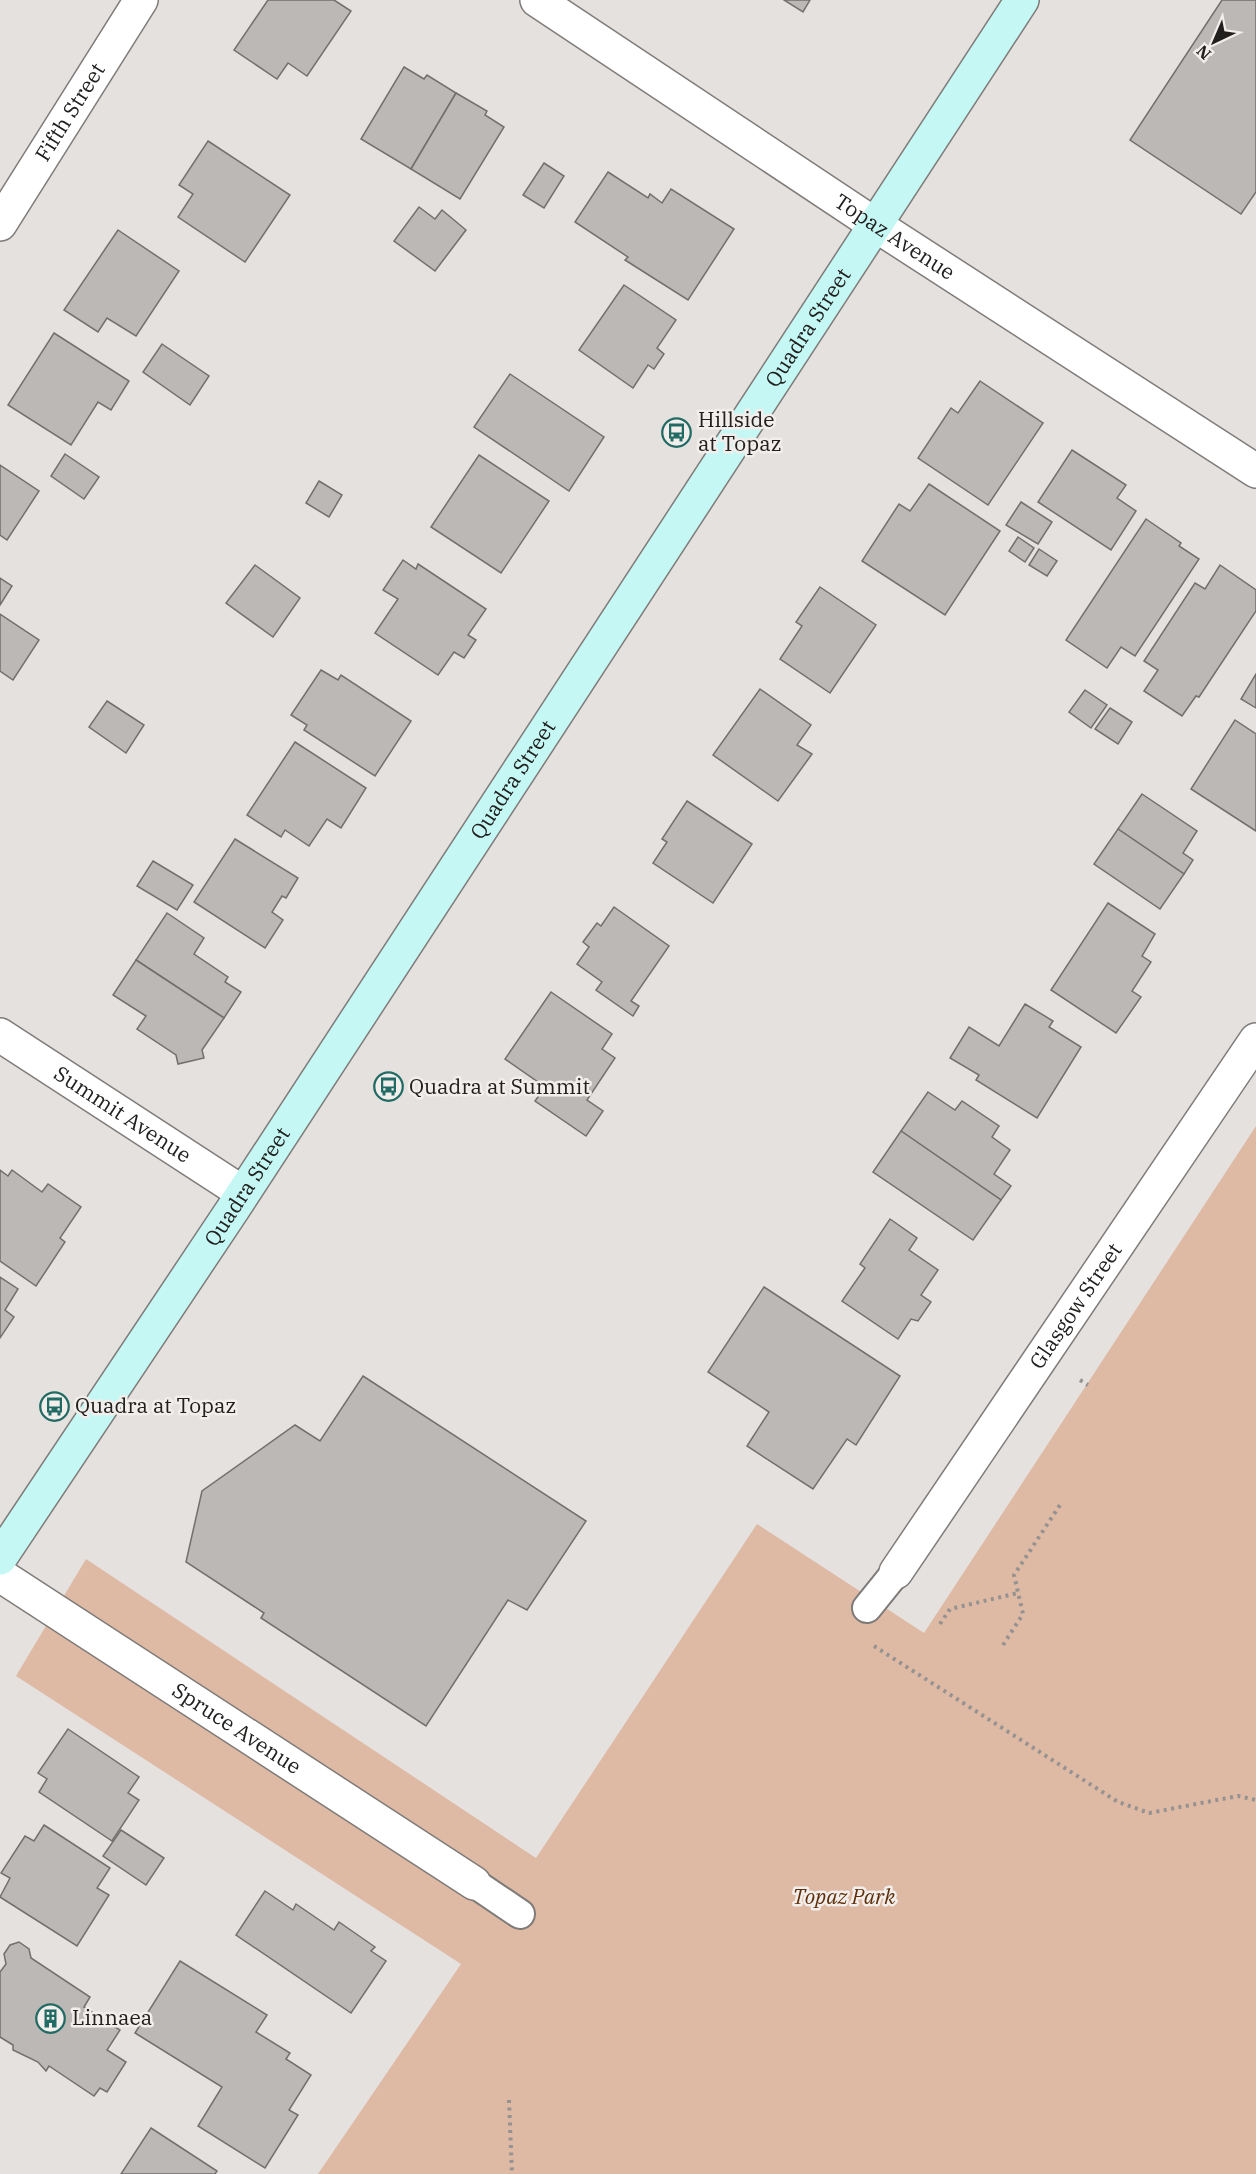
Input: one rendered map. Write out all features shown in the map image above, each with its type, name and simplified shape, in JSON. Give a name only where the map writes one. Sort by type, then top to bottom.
[{"type":"main road","name":"Quadra Street","points":[[0,1558],[243,1193],[1022,0]]},
{"type":"street","name":"Fifth Street","points":[[0,224],[141,0]]},
{"type":"street","name":"Topaz Avenue","points":[[537,0],[874,224],[1256,471]]},
{"type":"street","name":"Summit Avenue","points":[[0,1035],[243,1193]]},
{"type":"street","name":"Glasgow Street","points":[[896,1572],[1256,1040]]},
{"type":"street","name":"Spruce Avenue","points":[[0,1575],[474,1883]]},
{"type":"lane","points":[[867,1608],[880,1588],[896,1572]]},
{"type":"lane","points":[[474,1883],[520,1914]]},
{"type":"path","points":[[1080,1380],[1088,1385]]},
{"type":"path","points":[[1003,1645],[1023,1614],[1014,1575],[1062,1502]]},
{"type":"path","points":[[940,1624],[950,1609],[1018,1593]]},
{"type":"path","points":[[869,1643],[1118,1802],[1149,1813],[1238,1796],[1256,1800]]},
{"type":"path","points":[[509,2100],[512,2174]]},
{"type":"green space","name":"Topaz Park","points":[[1256,1126],[1256,2174],[318,2174],[461,1964],[16,1676],[86,1559],[536,1858],[757,1524],[924,1633]]},
{"type":"building","points":[[268,0],[334,0],[351,11],[307,76],[288,63],[277,79],[234,50]]},
{"type":"building","points":[[784,0],[810,0],[803,12]]},
{"type":"building","points":[[1222,0],[1256,0],[1256,192],[1241,214],[1130,140]]},
{"type":"building","points":[[404,67],[424,79],[427,75],[456,93],[411,169],[361,139]]},
{"type":"building","points":[[456,93],[487,111],[485,115],[504,127],[460,199],[411,169]]},
{"type":"building","points":[[208,141],[290,195],[245,262],[178,217],[193,194],[179,185]]},
{"type":"building","points":[[544,163],[564,176],[544,208],[523,195]]},
{"type":"building","points":[[608,172],[648,198],[650,194],[662,203],[671,189],[734,229],[688,300],[625,260],[628,257],[575,222]]},
{"type":"building","points":[[419,207],[435,219],[442,210],[466,230],[435,271],[394,241]]},
{"type":"building","points":[[118,230],[179,271],[136,336],[107,318],[98,332],[64,310]]},
{"type":"building","points":[[624,285],[676,320],[657,348],[664,354],[654,369],[648,365],[633,388],[579,350]]},
{"type":"building","points":[[54,333],[129,381],[111,410],[98,402],[71,445],[8,405]]},
{"type":"building","points":[[162,344],[209,376],[190,405],[143,372]]},
{"type":"building","points":[[510,374],[604,437],[569,491],[474,427]]},
{"type":"building","points":[[980,381],[1043,423],[988,505],[918,458],[951,408],[958,413]]},
{"type":"building","points":[[1072,450],[1126,485],[1117,498],[1136,511],[1111,550],[1038,502]]},
{"type":"building","points":[[65,454],[99,477],[84,499],[51,476]]},
{"type":"building","points":[[479,455],[549,501],[501,573],[431,527]]},
{"type":"building","points":[[0,465],[39,491],[7,540],[0,535]]},
{"type":"building","points":[[319,481],[342,495],[329,517],[306,503]]},
{"type":"building","points":[[929,484],[1000,531],[945,615],[862,561],[899,504],[910,511]]},
{"type":"building","points":[[1021,502],[1052,522],[1038,544],[1006,525]]},
{"type":"building","points":[[1146,519],[1181,543],[1179,546],[1199,559],[1135,656],[1121,647],[1107,668],[1066,640]]},
{"type":"building","points":[[1018,537],[1034,548],[1025,562],[1009,551]]},
{"type":"building","points":[[1039,549],[1057,561],[1047,576],[1029,565]]},
{"type":"building","points":[[403,560],[416,569],[418,564],[486,609],[468,635],[476,640],[464,658],[454,652],[438,675],[375,633],[398,599],[383,590]]},
{"type":"building","points":[[255,565],[300,598],[273,637],[226,603]]},
{"type":"building","points":[[1220,565],[1256,590],[1256,611],[1199,697],[1196,696],[1182,716],[1144,691],[1158,670],[1144,661],[1195,583],[1205,589]]},
{"type":"building","points":[[0,578],[12,586],[0,605]]},
{"type":"building","points":[[820,587],[876,625],[830,693],[780,659],[802,626],[796,622]]},
{"type":"building","points":[[0,614],[39,640],[13,680],[0,671]]},
{"type":"building","points":[[321,670],[338,680],[341,675],[411,721],[375,776],[304,730],[307,725],[291,715]]},
{"type":"building","points":[[1256,674],[1256,708],[1241,699]]},
{"type":"building","points":[[760,689],[811,725],[797,745],[812,754],[778,801],[713,755]]},
{"type":"building","points":[[1085,690],[1107,705],[1091,728],[1069,712]]},
{"type":"building","points":[[107,701],[144,725],[126,753],[89,727]]},
{"type":"building","points":[[1110,708],[1132,722],[1118,744],[1095,729]]},
{"type":"building","points":[[1235,720],[1256,734],[1256,831],[1191,789]]},
{"type":"building","points":[[295,742],[366,788],[341,828],[327,819],[309,846],[285,830],[281,837],[247,815]]},
{"type":"building","points":[[1142,794],[1197,831],[1183,853],[1193,860],[1184,874],[1118,829]]},
{"type":"building","points":[[687,801],[752,844],[713,903],[653,863],[667,842],[662,839]]},
{"type":"building","points":[[1118,829],[1184,874],[1160,909],[1094,864]]},
{"type":"building","points":[[235,839],[298,878],[286,898],[282,896],[272,912],[283,920],[265,948],[194,902]]},
{"type":"building","points":[[153,861],[193,885],[177,910],[137,886]]},
{"type":"building","points":[[1108,903],[1155,934],[1142,956],[1151,962],[1132,991],[1141,997],[1116,1033],[1051,990]]},
{"type":"building","points":[[614,907],[669,946],[631,1001],[639,1006],[633,1016],[596,990],[602,982],[577,964],[589,947],[583,942],[597,923],[601,926]]},
{"type":"building","points":[[167,913],[204,938],[194,954],[228,977],[225,982],[241,992],[224,1018],[136,960]]},
{"type":"building","points":[[136,960],[224,1018],[202,1050],[204,1058],[178,1064],[176,1055],[137,1029],[146,1016],[113,995]]},
{"type":"building","points":[[551,992],[612,1034],[602,1049],[615,1058],[587,1100],[603,1111],[586,1136],[535,1101],[545,1087],[505,1059]]},
{"type":"building","points":[[1025,1004],[1053,1021],[1049,1027],[1081,1047],[1037,1118],[976,1080],[979,1075],[950,1058],[969,1027],[999,1046]]},
{"type":"building","points":[[928,1092],[955,1110],[962,1101],[999,1126],[992,1137],[1010,1150],[994,1174],[1011,1186],[1001,1200],[901,1131]]},
{"type":"building","points":[[901,1131],[1001,1200],[973,1240],[873,1172]]},
{"type":"building","points":[[0,1170],[8,1176],[12,1170],[42,1192],[48,1184],[81,1207],[60,1238],[65,1242],[36,1286],[0,1261]]},
{"type":"building","points":[[890,1219],[917,1238],[909,1250],[938,1270],[921,1295],[931,1302],[918,1321],[911,1319],[898,1339],[842,1301],[865,1268],[860,1264]]},
{"type":"building","points":[[0,1277],[18,1289],[5,1310],[14,1317],[0,1338]]},
{"type":"building","points":[[764,1287],[900,1376],[856,1445],[847,1439],[813,1489],[747,1446],[769,1412],[708,1372]]},
{"type":"building","points":[[363,1376],[586,1521],[527,1610],[508,1600],[426,1726],[261,1618],[264,1613],[186,1562],[202,1491],[295,1425],[320,1441]]},
{"type":"building","points":[[68,1729],[139,1777],[128,1793],[139,1800],[112,1841],[39,1792],[47,1779],[38,1773]]},
{"type":"building","points":[[44,1825],[110,1868],[97,1888],[109,1895],[77,1946],[0,1897],[10,1878],[1,1873],[25,1836],[34,1841]]},
{"type":"building","points":[[121,1830],[164,1858],[146,1885],[103,1856]]},
{"type":"building","points":[[265,1891],[293,1910],[296,1904],[334,1930],[339,1922],[375,1947],[371,1951],[386,1961],[351,2013],[236,1935]]},
{"type":"building","name":"Linnaea","points":[[19,1942],[29,1949],[31,1958],[90,1997],[84,2007],[120,2030],[107,2050],[126,2062],[107,2092],[100,2088],[94,2096],[49,2066],[46,2071],[38,2062],[13,2050],[13,2045],[0,2037],[0,1972],[6,1964],[4,1954],[10,1945]]},
{"type":"building","points":[[180,1961],[267,2015],[256,2032],[290,2053],[286,2059],[311,2075],[289,2110],[298,2115],[265,2168],[198,2126],[222,2087],[135,2033]]},
{"type":"building","points":[[151,2128],[217,2171],[215,2174],[121,2174]]},
{"type":"place","name":"Hillside at Topaz","points":[[677,432]]},
{"type":"place","name":"Quadra at Summit","points":[[388,1087]]},
{"type":"place","name":"Quadra at Topaz","points":[[54,1406]]},
{"type":"place","name":"Linnaea","points":[[51,2018]]}]
